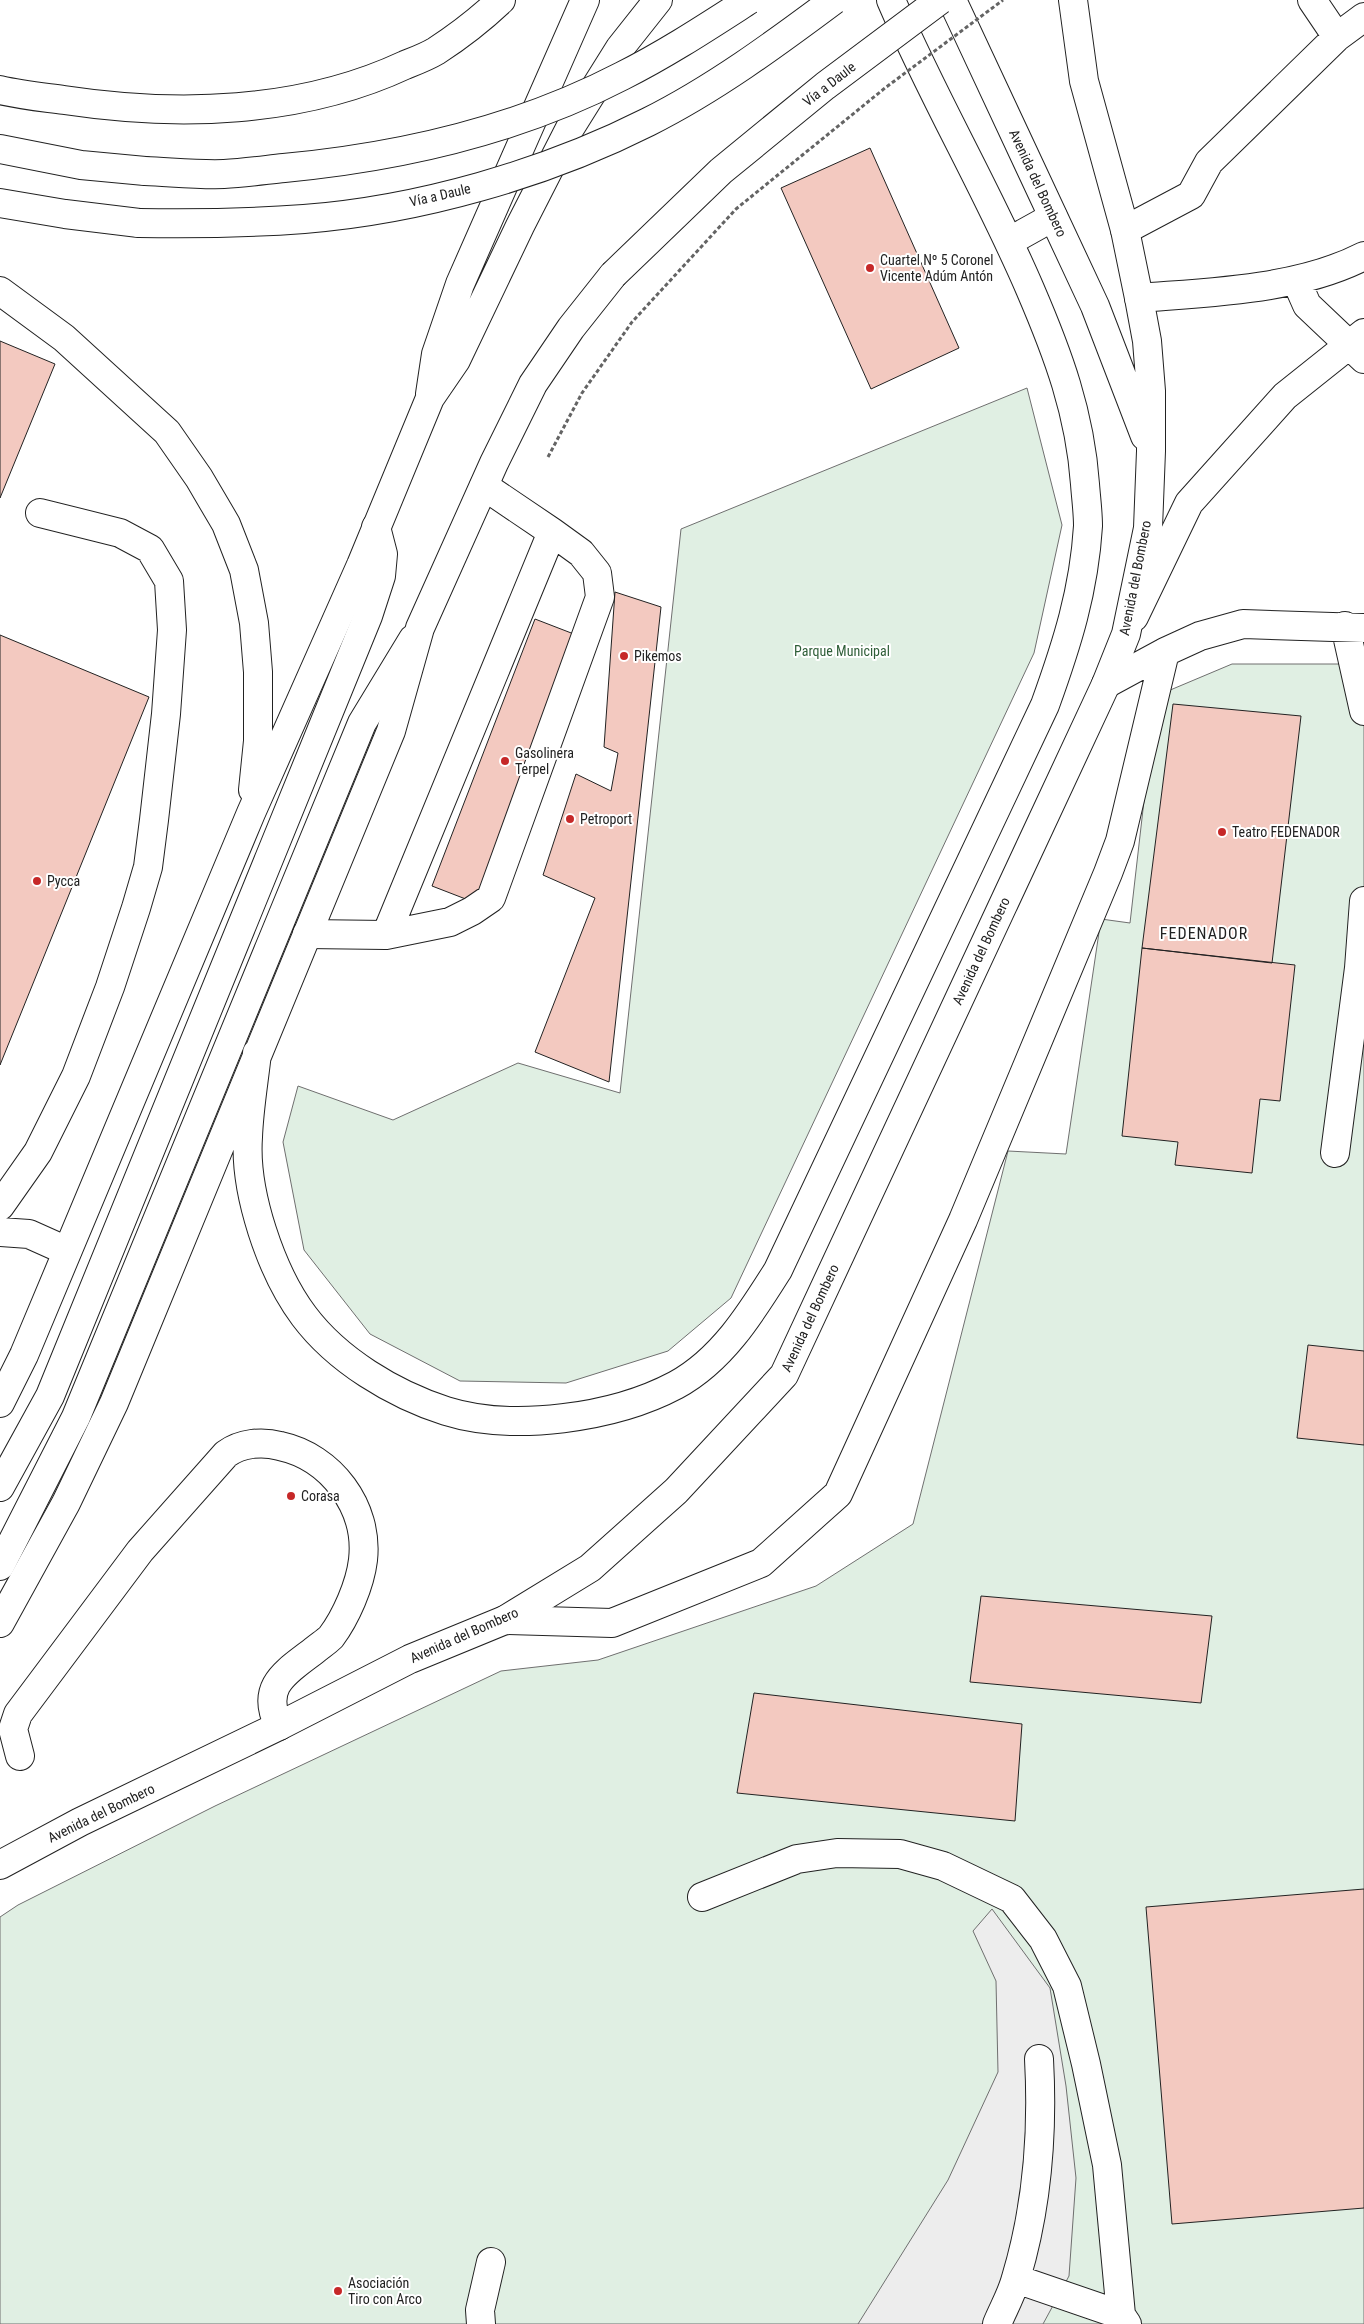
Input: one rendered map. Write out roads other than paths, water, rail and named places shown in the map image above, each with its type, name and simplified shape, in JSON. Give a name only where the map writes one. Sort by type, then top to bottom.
[{"type":"main road","points":[[0,90],[98,106],[167,110],[219,110],[287,100],[346,89],[434,52],[484,16],[501,0]]},
{"type":"main road","points":[[430,398],[436,354],[460,284],[585,0]]},
{"type":"main road","points":[[0,1403],[24,1355],[251,813],[376,527],[430,398],[456,360],[520,226],[570,128],[620,48],[658,0]]},
{"type":"main road","points":[[0,149],[81,165],[145,171],[224,174],[376,157],[456,138],[555,106],[622,77],[682,43],[749,0]]},
{"type":"main road","name":"Vía a Daule","points":[[0,203],[64,214],[138,223],[247,223],[373,210],[454,193],[521,173],[648,122],[709,87],[786,36],[834,0]]},
{"type":"main road","points":[[258,1053],[247,1139],[249,1178],[259,1222],[278,1270],[304,1316],[334,1349],[367,1373],[403,1393],[446,1411],[488,1419],[535,1420],[590,1415],[631,1404],[677,1385],[713,1357],[747,1320],[778,1270],[1045,705],[1069,638],[1082,580],[1088,524],[1083,462],[1071,396],[1051,337],[1010,241],[891,0]]},
{"type":"main road","name":"Vía a Daule","points":[[420,628],[484,486],[533,384],[571,328],[613,275],[721,171],[825,86],[940,0]]},
{"type":"main road","name":"Avenida del Bombero","points":[[952,0],[1095,306],[1151,451]]},
{"type":"main road","name":"Avenida del Bombero","points":[[0,1864],[80,1822],[279,1726],[410,1659],[505,1620],[590,1568],[676,1491],[784,1375],[1106,684],[1126,634],[1148,528],[1151,451],[1148,358],[1139,298],[1125,230],[1084,80],[1073,0]]},
{"type":"main road","points":[[1312,0],[1337,37]]},
{"type":"main road","points":[[1125,230],[1191,196],[1209,162],[1337,37],[1364,17]]},
{"type":"main road","points":[[1010,241],[1053,217]]},
{"type":"main road","points":[[1139,298],[1220,291],[1313,277],[1364,256]]},
{"type":"main road","points":[[1126,634],[1189,503],[1285,396],[1359,346],[1307,305],[1296,280]]},
{"type":"main road","points":[[0,291],[64,338],[167,432],[199,478],[226,524],[244,570],[254,623],[258,672],[258,741],[251,813]]},
{"type":"main road","points":[[307,934],[386,935],[450,922],[472,912],[491,898],[600,598],[597,573],[581,553],[484,486]]},
{"type":"main road","points":[[0,1206],[38,1152],[76,1076],[110,987],[136,908],[148,867],[166,714],[172,630],[169,580],[150,549],[120,533],[40,513]]},
{"type":"main road","points":[[0,1487],[50,1396],[368,616],[381,576],[383,554],[376,527]]},
{"type":"main road","points":[[386,935],[552,532]]},
{"type":"main road","points":[[1106,684],[1200,636],[1243,624],[1354,627],[1364,711]]},
{"type":"main road","points":[[0,1623],[66,1503],[114,1403],[391,732],[420,628]]},
{"type":"main road","points":[[0,1566],[76,1417],[362,724],[420,628]]},
{"type":"main road","points":[[505,1620],[612,1623],[761,1563],[838,1494],[963,1220],[1108,873],[1120,841],[1166,652]]},
{"type":"main road","points":[[1335,1153],[1360,968],[1364,901]]},
{"type":"main road","points":[[0,1232],[29,1234],[67,1251]]},
{"type":"main road","points":[[20,1756],[13,1729],[18,1714],[140,1551],[226,1454],[235,1447],[266,1442],[298,1450],[332,1473],[353,1504],[360,1521],[364,1540],[360,1576],[354,1594],[330,1637],[282,1676],[271,1694],[272,1712],[279,1726]]},
{"type":"main road","points":[[702,1897],[796,1859],[837,1853],[900,1854],[943,1866],[1012,1899],[1043,1939],[1068,1986],[1107,2165],[1122,2321],[1016,2279]]},
{"type":"main road","points":[[997,2324],[1016,2279],[1030,2212],[1037,2163],[1041,2093],[1039,2059]]},
{"type":"main road","points":[[481,2324],[480,2310],[491,2262]]},
{"type":"place","name":"Cuartel Nº 5 Coronel Vicente Adúm Antón","points":[[870,268]]},
{"type":"place","name":"Pikemos","points":[[624,656]]},
{"type":"place","name":"Gasolinera Terpel","points":[[505,761]]},
{"type":"place","name":"Petroport","points":[[570,819]]},
{"type":"place","name":"Teatro FEDENADOR","points":[[1222,832]]},
{"type":"place","name":"Pycca","points":[[37,881]]},
{"type":"place","name":"Corasa","points":[[291,1496]]},
{"type":"place","name":"Asociación Tiro con Arco","points":[[338,2291]]},
{"type":"district","name":"FEDENADOR","points":[[1204,933]]},
{"type":"park label","name":"Parque Municipal","points":[[842,651]]}]
